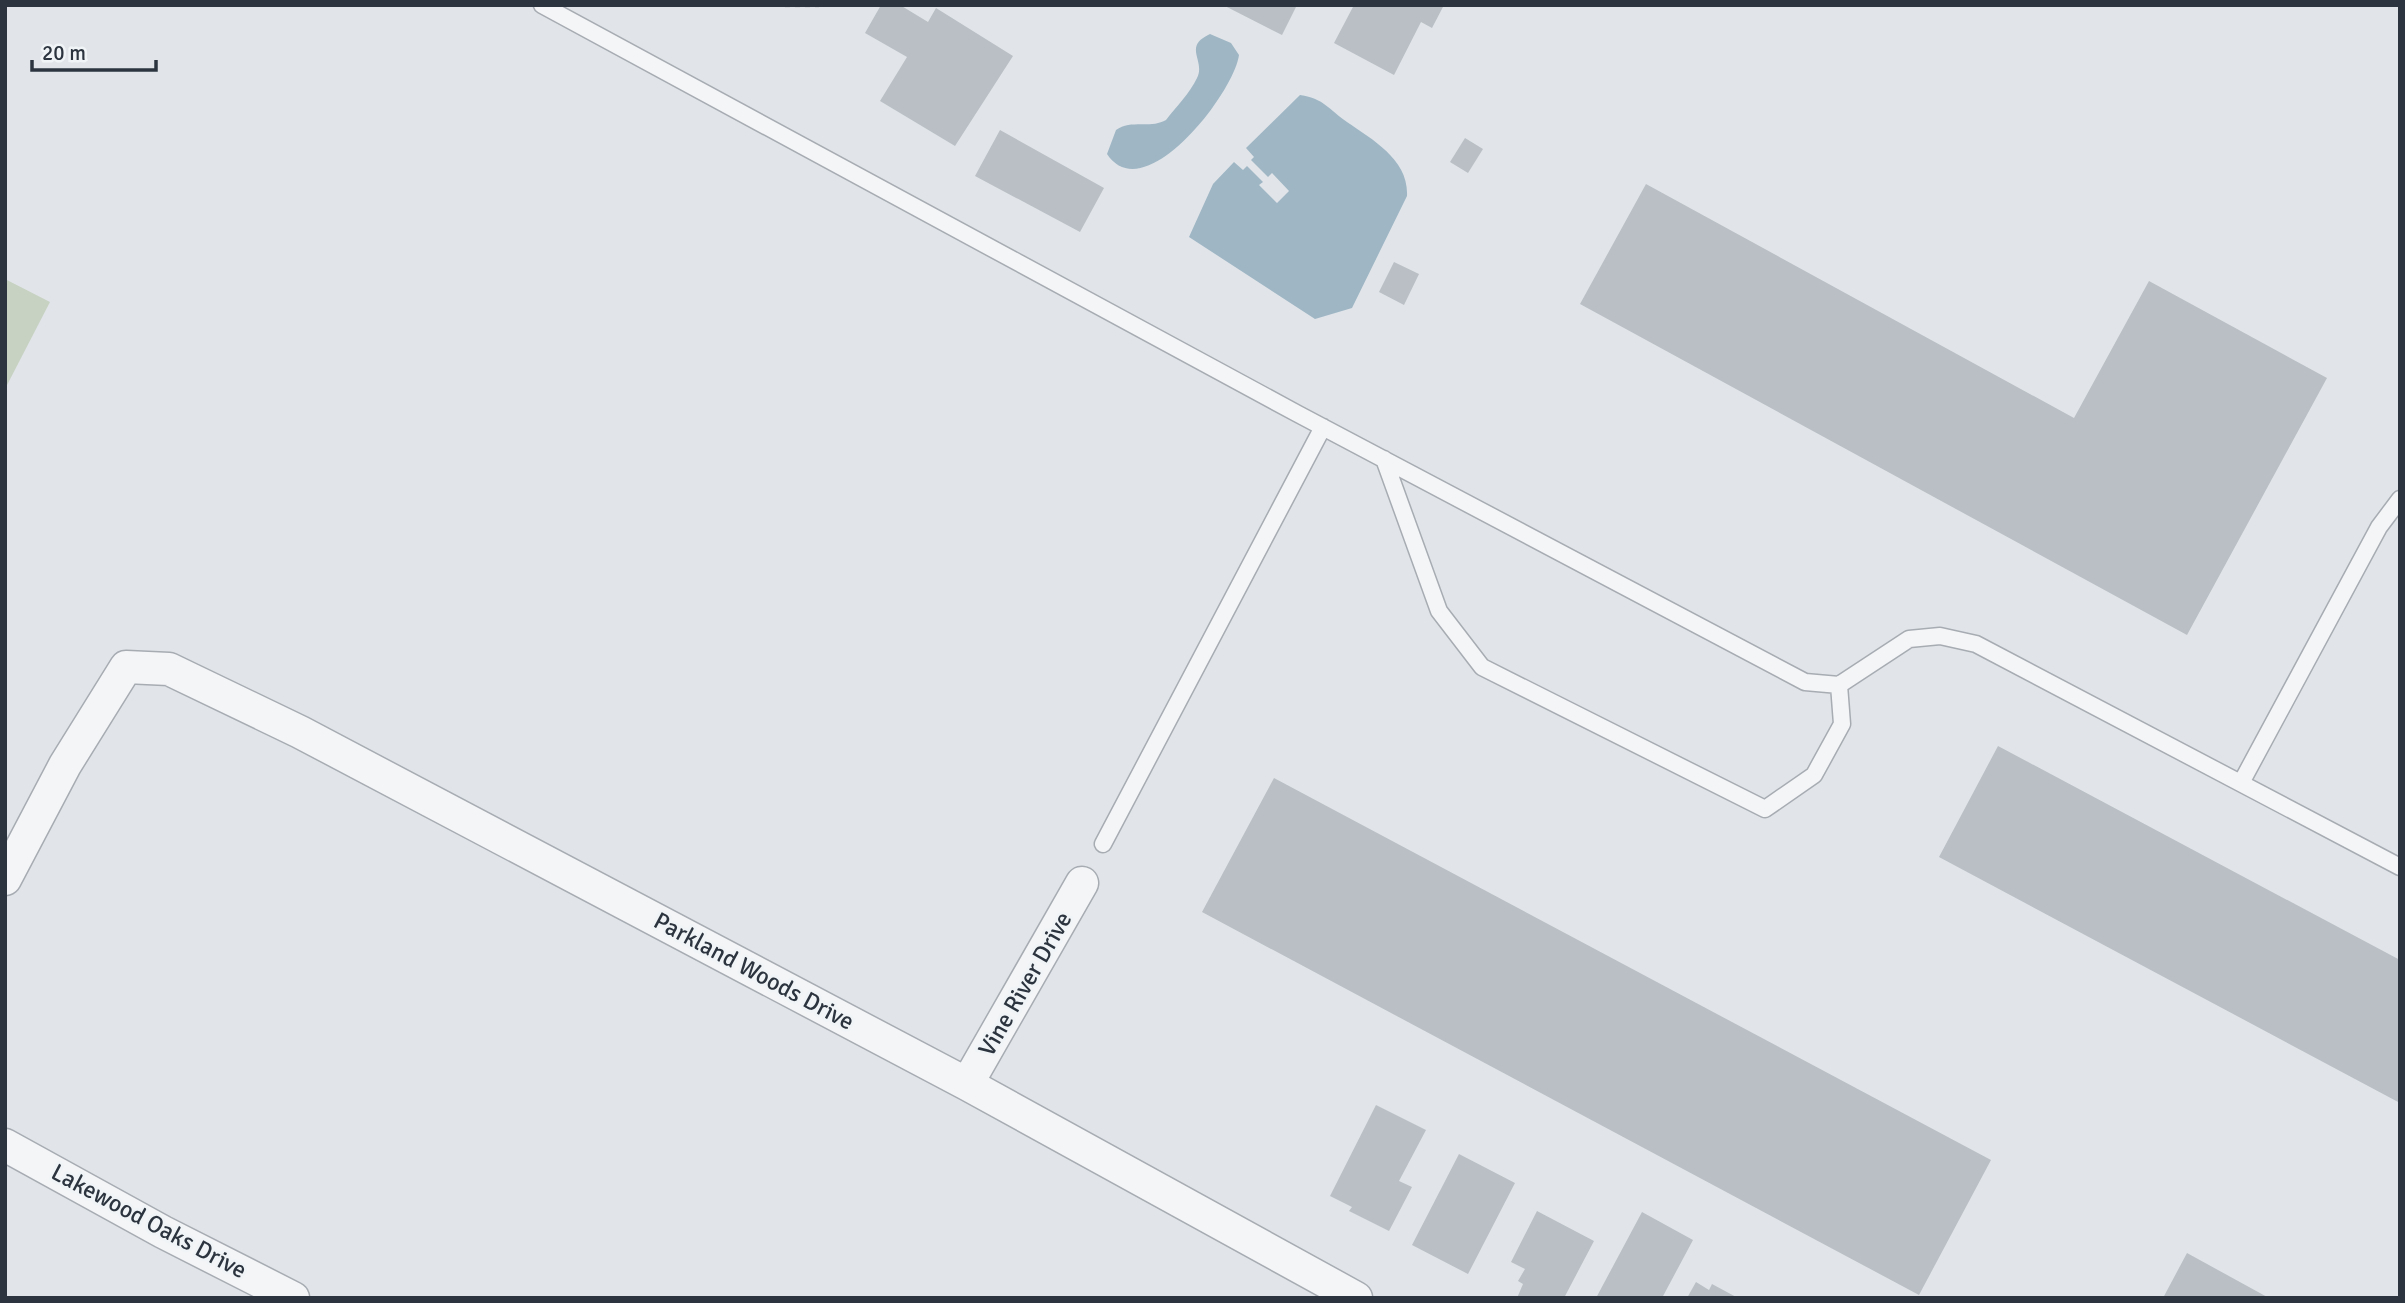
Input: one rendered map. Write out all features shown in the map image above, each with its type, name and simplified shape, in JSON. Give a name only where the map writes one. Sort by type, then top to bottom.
[{"type":"street","name":"Parkland Woods Drive","points":[[5,878],[65,765],[126,667],[169,669],[300,732],[967,1084],[1356,1298]]},
{"type":"street","name":"Vine River Drive","points":[[967,1084],[1082,883]]},
{"type":"street","name":"Lakewood Oaks Drive","points":[[5,1145],[163,1232],[292,1298]]},
{"type":"lane","points":[[542,5],[1384,460],[1805,682],[1839,685],[1909,639],[1940,636],[1976,644],[2400,867]]},
{"type":"lane","points":[[1103,844],[1323,427]]},
{"type":"lane","points":[[1384,460],[1439,611],[1482,667],[1671,764],[1765,809],[1814,775],[1842,724],[1839,685]]},
{"type":"lane","points":[[2241,783],[2379,527],[2400,499]]},
{"type":"path","points":[[785,5],[819,5]]},
{"type":"green space","points":[[5,279],[50,302],[5,389]]},
{"type":"water","points":[[1210,34],[1231,43],[1239,55],[1221,94],[1205,118],[1185,140],[1164,157],[1143,168],[1123,167],[1107,154],[1116,130],[1128,125],[1154,124],[1166,120],[1197,78],[1197,44]]},
{"type":"water","points":[[1300,95],[1321,102],[1388,152],[1402,172],[1407,196],[1352,308],[1315,319],[1189,237],[1213,184],[1234,162],[1243,170],[1247,166],[1263,182],[1259,185],[1277,203],[1289,191],[1272,173],[1268,177],[1251,160],[1254,157],[1246,148]]},
{"type":"building","points":[[881,5],[900,5],[928,22],[936,8],[1013,56],[955,146],[880,101],[907,57],[865,33]]},
{"type":"building","points":[[1223,5],[1297,5],[1282,35]]},
{"type":"building","points":[[1354,5],[1444,5],[1432,28],[1421,22],[1394,75],[1334,43]]},
{"type":"building","points":[[1000,130],[1104,188],[1080,232],[975,176]]},
{"type":"building","points":[[1465,138],[1483,149],[1468,173],[1450,162]]},
{"type":"building","points":[[1646,184],[2074,418],[2149,281],[2327,378],[2187,635],[1580,304]]},
{"type":"building","points":[[1394,262],[1419,274],[1404,305],[1379,292]]},
{"type":"building","points":[[1998,746],[2400,960],[2400,1103],[1939,857]]},
{"type":"building","points":[[1274,778],[1991,1160],[1919,1295],[1202,912]]},
{"type":"building","points":[[1376,1105],[1426,1130],[1399,1181],[1412,1187],[1389,1231],[1349,1211],[1352,1207],[1330,1196]]},
{"type":"building","points":[[1459,1154],[1515,1183],[1468,1274],[1412,1245]]},
{"type":"building","points":[[1537,1211],[1594,1241],[1564,1298],[1517,1298],[1523,1284],[1518,1281],[1525,1269],[1511,1262]]},
{"type":"building","points":[[1642,1212],[1693,1240],[1662,1298],[1596,1298]]},
{"type":"building","points":[[2187,1253],[2269,1298],[2163,1298]]},
{"type":"building","points":[[1696,1282],[1709,1290],[1712,1284],[1738,1298],[1687,1298]]}]
